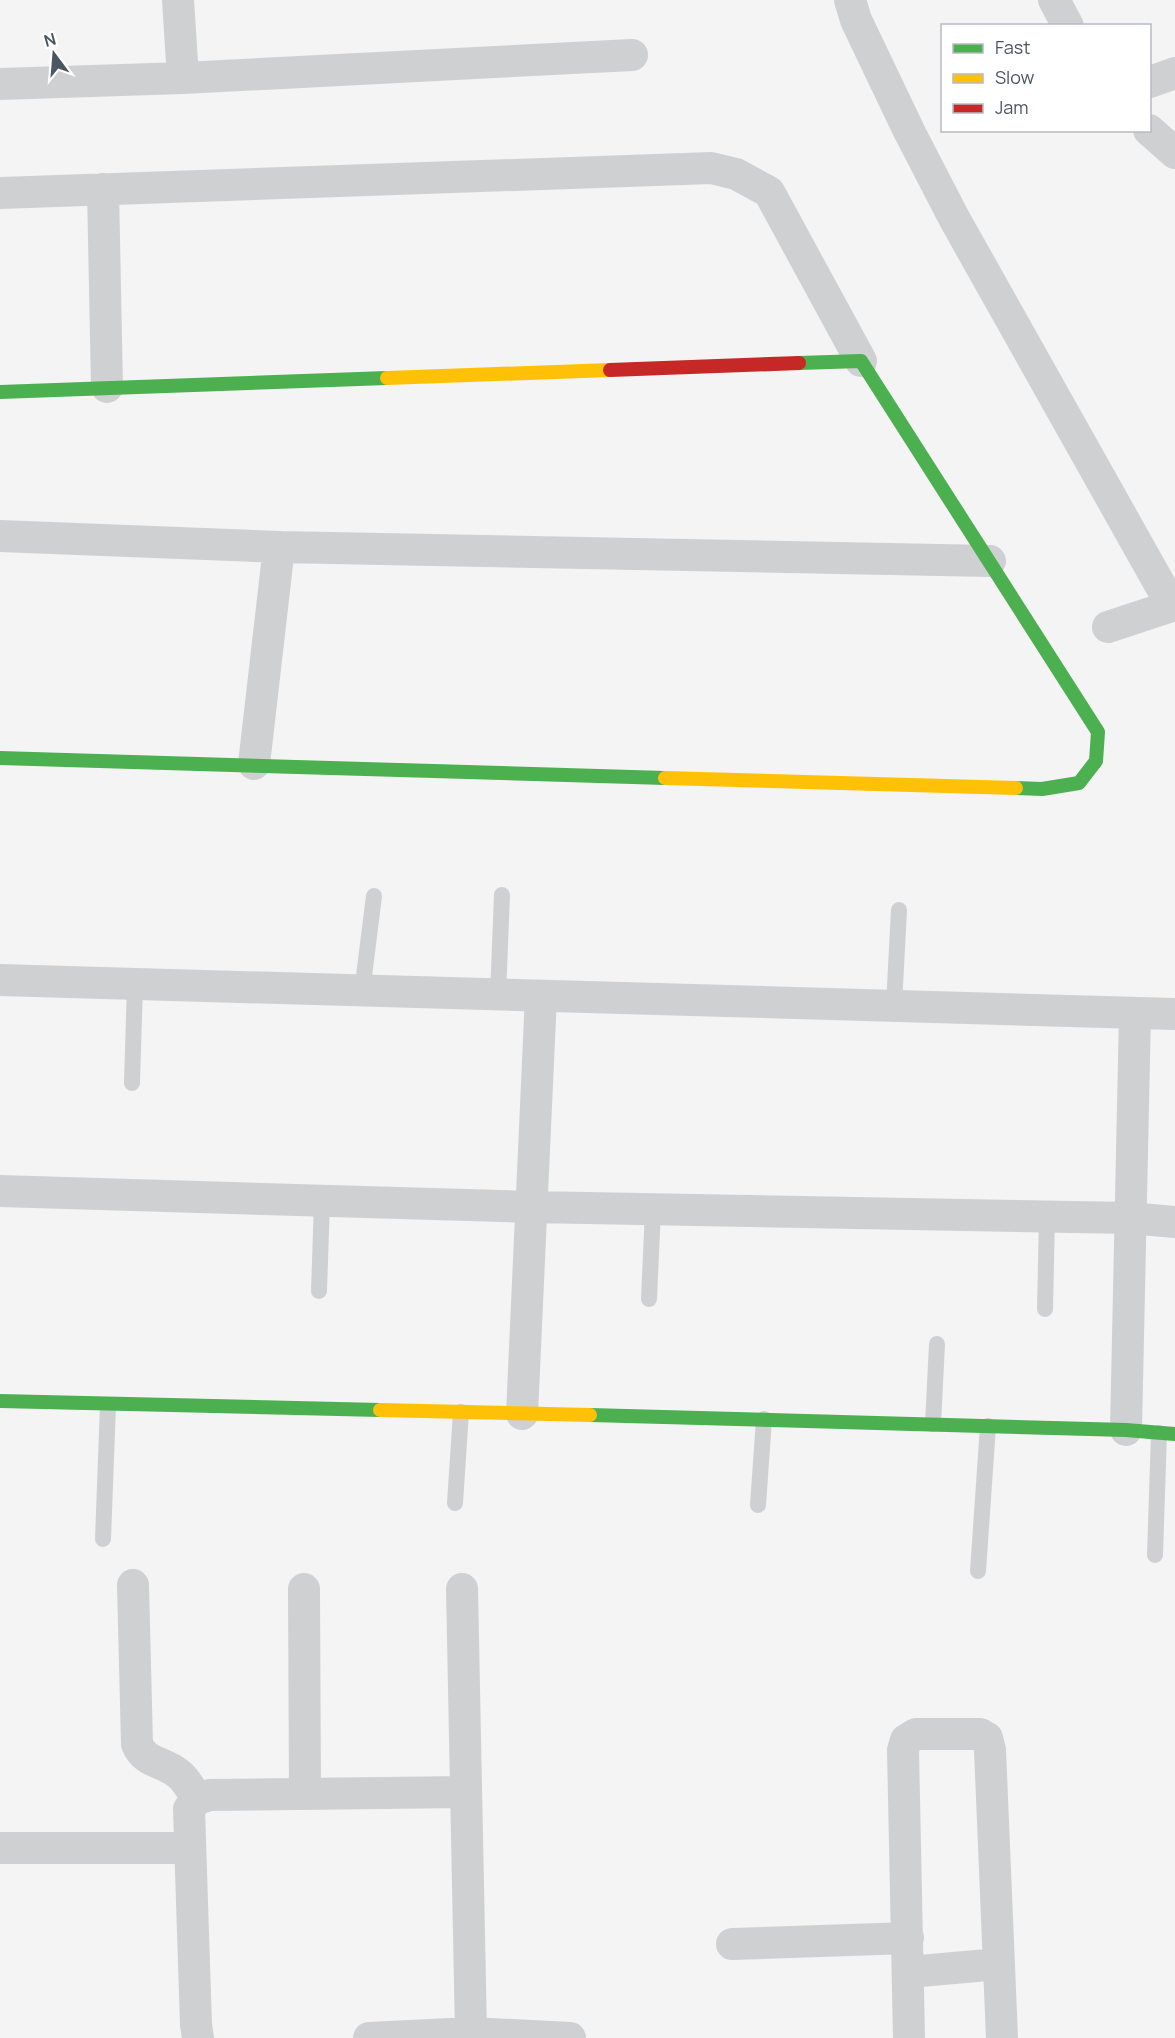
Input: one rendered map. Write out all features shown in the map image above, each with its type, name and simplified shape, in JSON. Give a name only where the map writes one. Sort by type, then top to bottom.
[{"type":"street","points":[[178,0],[183,78]]},
{"type":"street","points":[[850,0],[856,20],[954,218],[1173,605],[1108,627]]},
{"type":"street","points":[[1054,0],[1067,24]]},
{"type":"street","points":[[0,84],[183,78],[632,55]]},
{"type":"street","points":[[1151,81],[1175,73]]},
{"type":"street","points":[[1151,132],[1175,153]]},
{"type":"street","points":[[0,194],[711,168],[736,174],[769,192],[861,361],[1098,732],[1096,761],[1079,783],[1042,789],[0,758]]},
{"type":"street","points":[[103,189],[106,387]]},
{"type":"street","points":[[0,392],[861,361]]},
{"type":"street","points":[[0,536],[279,547],[990,561]]},
{"type":"street","points":[[254,765],[279,547]]},
{"type":"street","points":[[0,980],[1175,1014]]},
{"type":"street","points":[[522,1414],[541,996]]},
{"type":"street","points":[[1126,1430],[1135,1013]]},
{"type":"street","points":[[0,1191],[532,1207],[1130,1218],[1175,1222]]},
{"type":"street","points":[[0,1401],[764,1419],[1167,1433]]},
{"type":"street","points":[[133,1585],[137,1744],[141,1754],[165,1764],[181,1776],[197,1799]]},
{"type":"street","points":[[304,1589],[305,1794]]},
{"type":"street","points":[[462,1589],[471,2033]]},
{"type":"street","points":[[909,2038],[903,1750],[906,1740],[916,1734],[980,1734],[987,1738],[990,1750],[1002,2038]]},
{"type":"street","points":[[198,2038],[189,1809],[197,1799],[210,1795],[466,1792]]},
{"type":"street","points":[[0,1848],[190,1848]]},
{"type":"street","points":[[732,1944],[908,1938]]},
{"type":"street","points":[[909,1972],[999,1964]]},
{"type":"street","points":[[369,2038],[471,2033],[570,2038]]},
{"type":"lane","points":[[498,995],[502,895]]},
{"type":"lane","points":[[362,992],[374,896]]},
{"type":"lane","points":[[894,1005],[899,910]]},
{"type":"lane","points":[[132,1083],[135,984]]},
{"type":"lane","points":[[319,1291],[322,1201]]},
{"type":"lane","points":[[649,1299],[653,1209]]},
{"type":"lane","points":[[1045,1309],[1047,1217]]},
{"type":"lane","points":[[933,1424],[937,1344]]},
{"type":"lane","points":[[103,1539],[108,1405]]},
{"type":"lane","points":[[455,1503],[461,1412]]},
{"type":"lane","points":[[758,1505],[764,1419]]},
{"type":"lane","points":[[978,1571],[988,1426]]},
{"type":"lane","points":[[1155,1555],[1167,1433]]},
{"type":"traffic: fast","points":[[799,363],[861,361],[1098,732],[1096,761],[1079,783],[1042,789],[1016,788]]},
{"type":"traffic: fast","points":[[0,392],[387,378]]},
{"type":"traffic: fast","points":[[0,758],[665,778]]},
{"type":"traffic: fast","points":[[0,1401],[380,1410]]},
{"type":"traffic: fast","points":[[590,1415],[1126,1430],[1175,1434]]},
{"type":"traffic: slow","points":[[387,378],[610,370]]},
{"type":"traffic: slow","points":[[665,778],[1016,788]]},
{"type":"traffic: slow","points":[[380,1410],[590,1415]]},
{"type":"traffic: jam","points":[[610,370],[799,363]]}]
